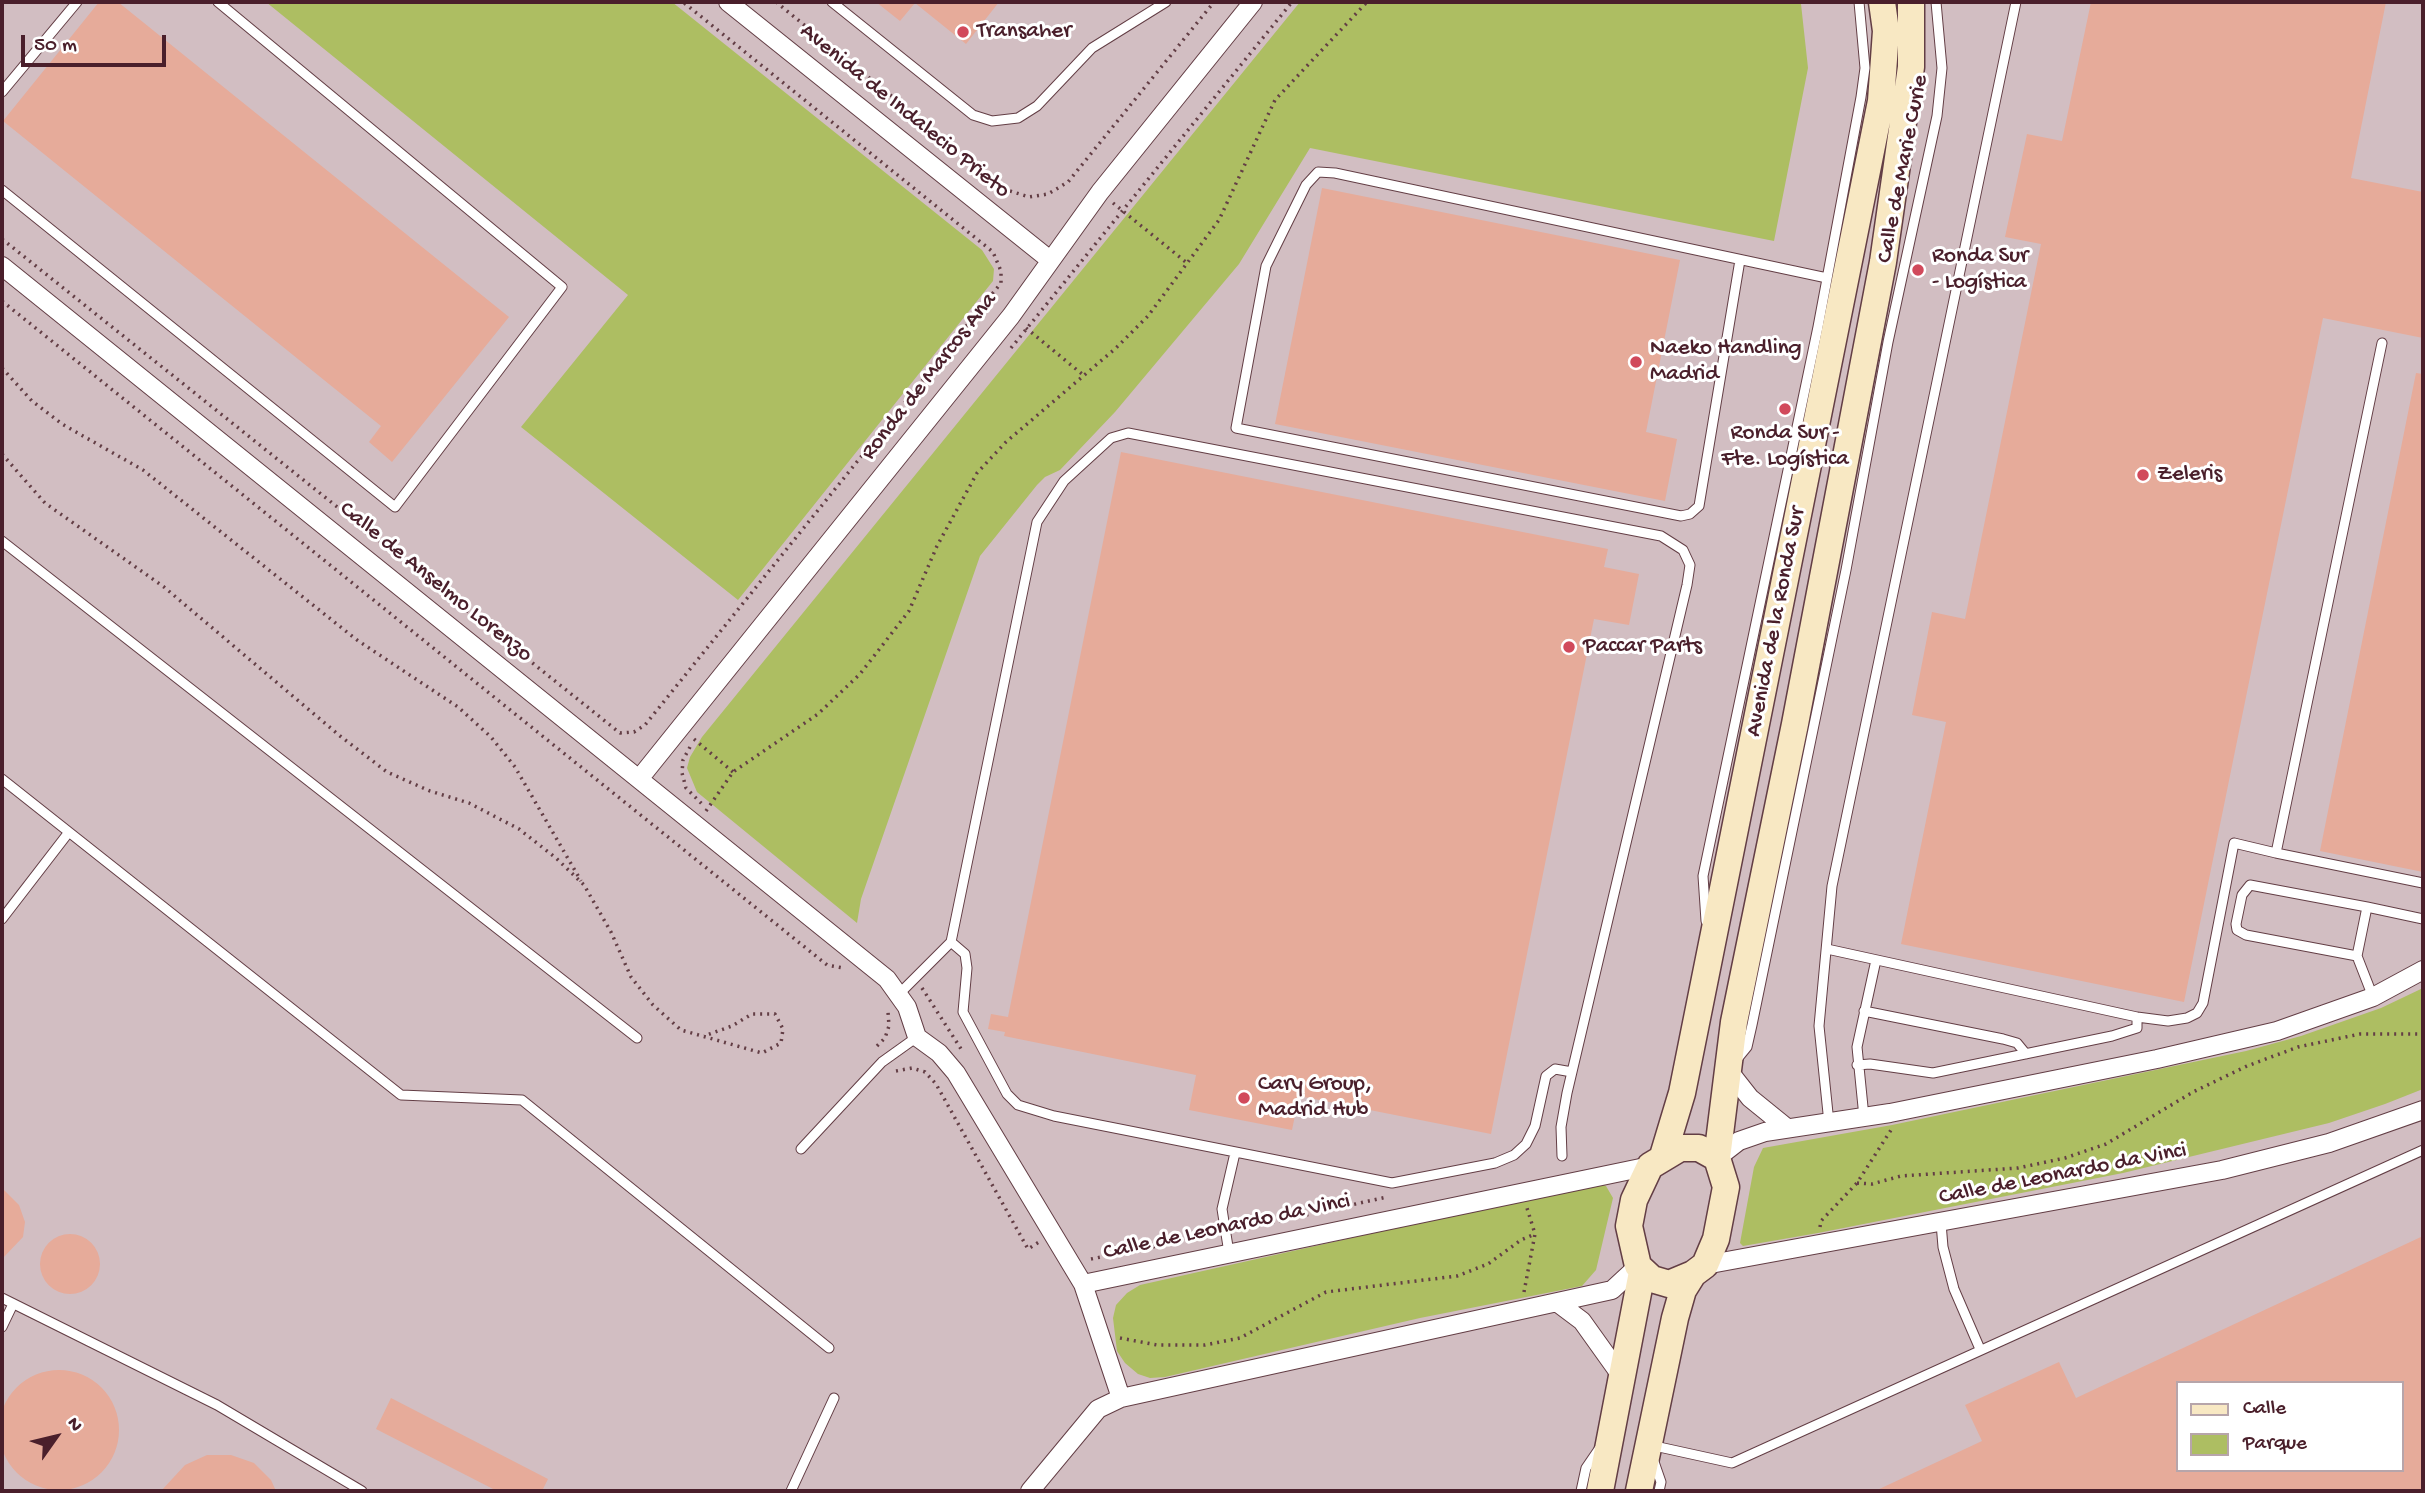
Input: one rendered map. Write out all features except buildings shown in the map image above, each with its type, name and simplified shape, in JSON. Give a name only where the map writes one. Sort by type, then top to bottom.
[{"type":"main road","name":"Avenida de la Ronda Sur","points":[[1656,1161],[1682,1093],[1760,715],[1826,328],[1881,101],[1886,31],[1882,2]]},
{"type":"main road","name":"Avenida de la Ronda Sur","points":[[1717,1158],[1734,1021],[1878,340],[1883,262],[1906,106],[1913,27],[1911,2]]},
{"type":"main road","points":[[1600,1491],[1640,1269],[1629,1226],[1634,1200],[1656,1161],[1680,1148],[1699,1148],[1717,1158],[1726,1187],[1716,1240],[1683,1290],[1639,1491]]},
{"type":"main road","points":[[1640,1269],[1669,1284],[1699,1269]]},
{"type":"street","name":"Avenida de Indalecio Prieto","points":[[728,2],[1050,260]]},
{"type":"street","name":"Ronda de Marcos Ana","points":[[639,779],[1011,316],[1050,260],[1253,2]]},
{"type":"street","name":"Calle de Anselmo Lorenzo","points":[[2,266],[887,979],[891,998]]},
{"type":"street","points":[[1717,1158],[1739,1141],[1787,1128],[1829,1124],[2250,1038],[2373,997],[2423,970]]},
{"type":"street","points":[[891,998],[917,1037],[939,1054],[956,1073],[1083,1284]]},
{"type":"street","points":[[1728,1070],[1750,1098],[1787,1128]]},
{"type":"street","name":"Calle de Leonardo da Vinci","points":[[1699,1269],[2222,1170],[2329,1143],[2423,1110]]},
{"type":"street","name":"Calle de Leonardo da Vinci","points":[[1121,1398],[1083,1284],[1656,1161]]},
{"type":"street","points":[[1030,1491],[1098,1409],[1121,1398],[1612,1290],[1640,1269]]},
{"type":"street","points":[[1558,1303],[1582,1321],[1622,1377]]},
{"type":"lane","points":[[2,92],[76,2]]},
{"type":"lane","points":[[2,190],[395,508],[562,287],[218,2]]},
{"type":"lane","points":[[832,2],[973,115],[992,121],[1018,118],[1037,106],[1092,48],[1166,2]]},
{"type":"lane","points":[[1826,328],[1827,278],[1865,68],[1859,2]]},
{"type":"lane","name":"Calle de Marie Curie","points":[[1878,340],[1937,116],[1942,68],[1936,2]]},
{"type":"lane","points":[[1829,1124],[1819,1026],[1832,886],[2016,2]]},
{"type":"lane","points":[[1741,260],[1699,506],[1690,514],[1681,516],[1236,428],[1266,266],[1306,185],[1318,172],[1335,173],[1827,278]]},
{"type":"lane","points":[[2276,853],[2382,343]]},
{"type":"lane","points":[[891,998],[915,980],[951,942],[1037,522],[1064,481],[1111,438],[1128,433],[1661,536],[1683,550],[1690,565],[1687,585],[1572,1072],[1561,1127],[1562,1156]]},
{"type":"lane","points":[[2,541],[637,1038]]},
{"type":"lane","points":[[2,779],[401,1095],[522,1100],[829,1348]]},
{"type":"lane","points":[[2,919],[69,832]]},
{"type":"lane","points":[[1827,949],[2137,1017],[2168,1021],[2187,1018],[2197,1013],[2203,1003],[2234,844],[2423,883]]},
{"type":"lane","points":[[2357,956],[2246,935],[2237,930],[2235,924],[2245,887],[2250,885],[2423,919]]},
{"type":"lane","points":[[2367,907],[2357,956],[2373,997]]},
{"type":"lane","points":[[951,942],[965,954],[967,968],[963,1012],[1007,1094],[1018,1105],[1054,1116],[1392,1183],[1495,1163],[1514,1155],[1526,1144],[1535,1126],[1546,1076],[1555,1069],[1572,1072]]},
{"type":"lane","points":[[1864,1117],[1857,1047],[1876,960]]},
{"type":"lane","points":[[1864,1011],[2003,1039],[2017,1043],[2026,1054]]},
{"type":"lane","points":[[1857,1065],[1870,1064],[1933,1073],[2126,1032],[2137,1028],[2137,1017]]},
{"type":"lane","points":[[801,1149],[882,1062],[917,1037]]},
{"type":"lane","points":[[1648,1444],[1732,1463],[2423,1150]]},
{"type":"lane","points":[[1229,1253],[1222,1209],[1235,1153]]},
{"type":"lane","points":[[1941,1223],[1943,1247],[1954,1289],[1980,1349]]},
{"type":"lane","points":[[2,1298],[217,1405],[362,1491]]},
{"type":"lane","points":[[2,1327],[13,1304]]},
{"type":"lane","points":[[791,1491],[834,1398]]},
{"type":"lane","points":[[1581,1491],[1586,1468],[1612,1430]]},
{"type":"lane","points":[[1648,1444],[1661,1482],[1659,1491]]},
{"type":"path","points":[[2,239],[620,733],[634,732],[645,725],[1001,283],[1001,271],[993,252],[683,2]]},
{"type":"path","points":[[1010,350],[1292,2]]},
{"type":"path","points":[[702,729],[683,760],[682,773],[686,788],[708,809],[733,772],[818,714],[860,674],[909,611],[937,546],[977,473],[1006,442],[1116,348],[1148,316],[1219,220],[1275,100],[1367,2]]},
{"type":"path","points":[[1122,211],[1188,263]]},
{"type":"path","points":[[2,301],[827,965],[845,968]]},
{"type":"path","points":[[1027,329],[1083,375]]},
{"type":"path","points":[[2,368],[32,401],[62,424],[143,470],[357,640],[458,707],[492,737],[515,767],[611,932],[631,977],[653,1005],[681,1030],[762,1053],[781,1042],[783,1029],[775,1014],[752,1014],[733,1026],[704,1036]]},
{"type":"path","points":[[2,454],[46,503],[164,587],[340,736],[387,772],[430,791],[470,803],[519,830],[584,886]]},
{"type":"path","points":[[694,739],[733,772]]},
{"type":"path","points":[[915,980],[946,1021],[966,1057]]},
{"type":"path","points":[[875,1048],[885,1038],[889,1026],[891,998]]},
{"type":"path","points":[[1857,1183],[1871,1184],[1901,1176],[2018,1168],[2065,1158],[2106,1144],[2193,1093],[2247,1066],[2298,1047],[2360,1034],[2423,1034]]},
{"type":"path","points":[[886,1078],[898,1070],[912,1068],[925,1072],[936,1084],[1028,1249],[1052,1235]]},
{"type":"path","points":[[1820,1246],[1818,1233],[1821,1221],[1857,1183],[1890,1134],[1892,1125]]},
{"type":"path","points":[[1522,1190],[1535,1234],[1524,1283],[1526,1308]]},
{"type":"path","points":[[1084,1258],[1096,1261],[1391,1196]]},
{"type":"path","points":[[1100,1340],[1114,1336],[1157,1345],[1205,1345],[1240,1338],[1326,1292],[1457,1276],[1488,1264],[1521,1240],[1535,1234]]},
{"type":"shaded area","points":[[2,2],[2423,2],[2423,1491],[2,1491]]},
{"type":"green space","points":[[266,2],[672,2],[982,250],[994,269],[993,281],[738,600],[521,427],[628,295]]},
{"type":"green space","points":[[1300,2],[1801,4],[1808,68],[1774,241],[1310,148],[1239,264],[1115,412],[1060,470],[1045,477],[1037,485],[980,556],[861,899],[857,923],[697,792],[687,768],[690,757],[702,737]]},
{"type":"green space","points":[[2423,988],[2423,1089],[2385,1104],[2329,1123],[2123,1173],[1818,1233],[1743,1246],[1740,1243],[1754,1167],[1763,1148],[1892,1125],[2246,1051],[2301,1036],[2381,1008]]},
{"type":"green space","points":[[1598,1183],[1606,1186],[1613,1198],[1596,1270],[1582,1286],[1420,1318],[1165,1377],[1150,1378],[1138,1374],[1125,1363],[1117,1351],[1113,1318],[1116,1305],[1127,1293],[1140,1285]]},
{"type":"place","name":"Transaher","points":[[963,32]]},
{"type":"place","name":"Ronda Sur - Logística","points":[[1918,270]]},
{"type":"place","name":"Naeko Handling Madrid","points":[[1636,362]]},
{"type":"place","name":"Ronda Sur - Fte. Logística","points":[[1785,409]]},
{"type":"place","name":"Zeleris","points":[[2143,475]]},
{"type":"place","name":"Paccar Parts","points":[[1569,647]]},
{"type":"place","name":"Cary Group, Madrid Hub","points":[[1244,1098]]}]
